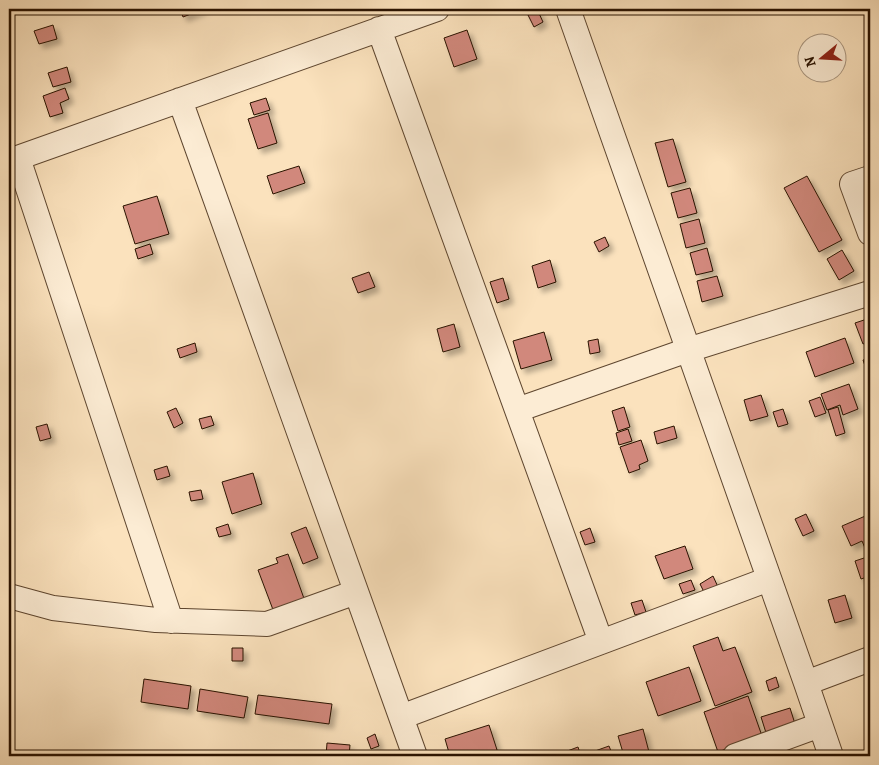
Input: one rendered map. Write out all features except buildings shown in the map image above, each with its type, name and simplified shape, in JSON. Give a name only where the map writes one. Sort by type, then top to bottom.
[{"type":"street","points":[[171,620],[14,160],[436,9]]},
{"type":"street","points":[[568,9],[831,756]]},
{"type":"street","points":[[379,29],[601,642]]},
{"type":"street","points":[[180,100],[415,756]]},
{"type":"street","points":[[870,178],[852,184],[870,233]]},
{"type":"street","points":[[517,410],[688,350],[870,293]]},
{"type":"street","points":[[401,717],[769,579]]},
{"type":"street","points":[[9,596],[53,608],[156,620],[267,624],[356,592]]},
{"type":"street","points":[[806,683],[870,659]]},
{"type":"street","points":[[735,756],[820,725]]}]
